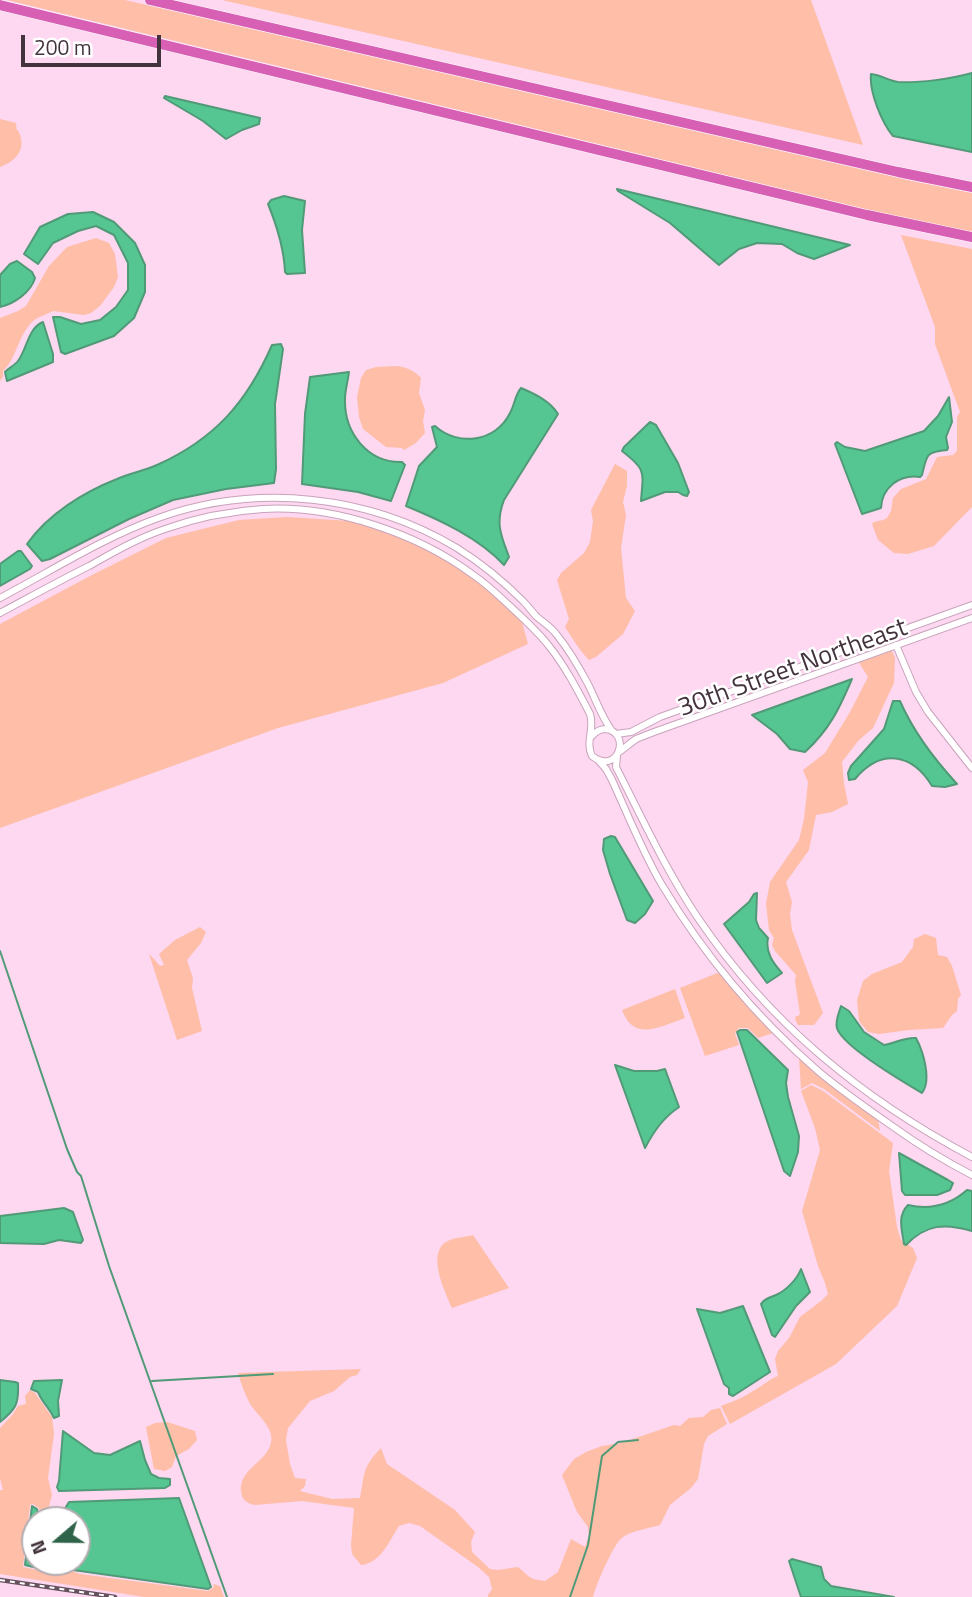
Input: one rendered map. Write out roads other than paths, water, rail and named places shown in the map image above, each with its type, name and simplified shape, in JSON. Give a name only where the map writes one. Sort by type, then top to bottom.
[{"type":"highway","points":[[150,0],[972,187]]},
{"type":"highway","points":[[0,5],[854,212],[972,237]]},
{"type":"street","points":[[0,598],[127,531],[184,510],[248,498],[305,498],[339,503],[391,517],[458,549],[526,603],[565,646],[620,744],[616,767],[618,773],[663,860],[696,916],[740,974],[785,1022],[841,1073],[911,1123],[972,1157]]},
{"type":"street","points":[[0,613],[127,545],[165,529],[214,516],[264,509],[315,512],[352,519],[381,527],[429,547],[495,591],[538,633],[560,662],[590,714],[593,723],[592,736]]},
{"type":"street","name":"30th Street Northeast","points":[[614,732],[631,732],[672,713],[972,604]]},
{"type":"street","name":"30th Street Northeast","points":[[618,754],[636,738],[972,618]]},
{"type":"street","points":[[896,645],[915,692],[972,768]]},
{"type":"street","points":[[614,732],[602,729],[596,731],[589,742],[592,756],[606,769],[637,838],[670,896],[709,954],[751,1005],[811,1064],[863,1107],[925,1149],[972,1175]]},
{"type":"street","points":[[597,760],[606,761],[618,754]]},
{"type":"waterway","points":[[0,951],[67,1149],[81,1176],[109,1266],[227,1597]]},
{"type":"waterway","points":[[152,1381],[273,1374]]},
{"type":"waterway","points":[[570,1597],[588,1545],[602,1456],[618,1442],[638,1440]]},
{"type":"railway","points":[[0,1580],[115,1597]]}]
